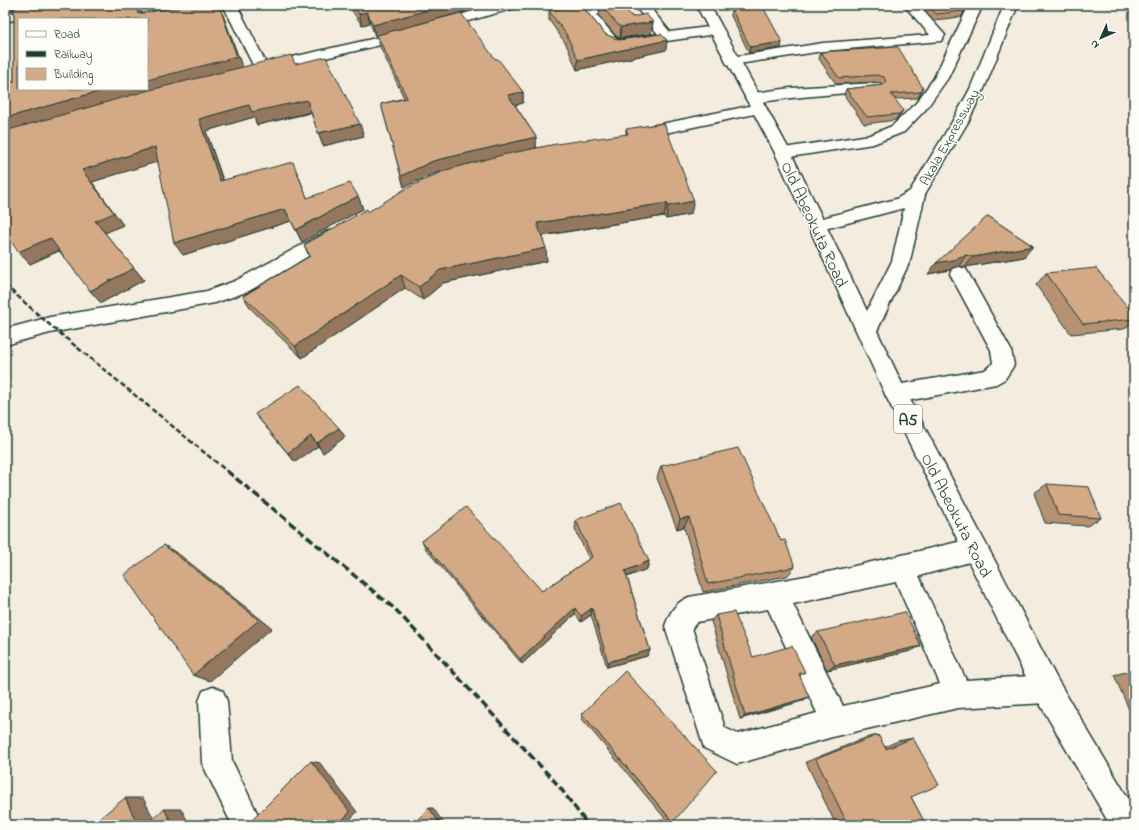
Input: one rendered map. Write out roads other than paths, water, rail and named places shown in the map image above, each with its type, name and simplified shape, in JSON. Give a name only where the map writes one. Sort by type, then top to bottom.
[{"type":"main road","points":[[5,18],[67,5]]},
{"type":"main road","points":[[230,5],[262,69]]},
{"type":"main road","points":[[247,73],[388,38],[510,5]]},
{"type":"main road","points":[[614,5],[598,8],[590,15],[610,40],[622,44],[716,30]]},
{"type":"main road","points":[[641,5],[667,37]]},
{"type":"main road","name":"Old Abeokuta Road","points":[[703,5],[783,153],[866,332],[975,550],[1047,689],[1127,825]]},
{"type":"main road","points":[[732,61],[823,47],[936,38],[938,34],[911,5]]},
{"type":"main road","points":[[783,153],[874,139],[898,130],[921,106],[941,78],[976,5]]},
{"type":"main road","name":"Akala Expressway","points":[[817,226],[902,203],[916,195],[960,122],[977,89],[1011,5]]},
{"type":"main road","points":[[619,138],[756,104],[791,93],[875,87]]},
{"type":"main road","points":[[866,332],[901,261],[916,195]]},
{"type":"main road","points":[[5,337],[50,326],[208,298],[242,286],[260,277],[344,229]]},
{"type":"main road","points":[[896,394],[989,378],[998,373],[1004,365],[1001,350],[959,274]]},
{"type":"main road","points":[[975,550],[903,569],[775,596],[690,610],[678,626],[714,738],[737,749],[836,722],[958,694],[1047,689]]},
{"type":"main road","points":[[903,569],[958,694]]},
{"type":"main road","points":[[775,596],[836,722]]},
{"type":"main road","points":[[213,701],[217,763],[248,825]]},
{"type":"railway","points":[[5,285],[50,325],[228,472]]},
{"type":"railway","points":[[227,471],[395,609],[558,785],[588,825]]}]
